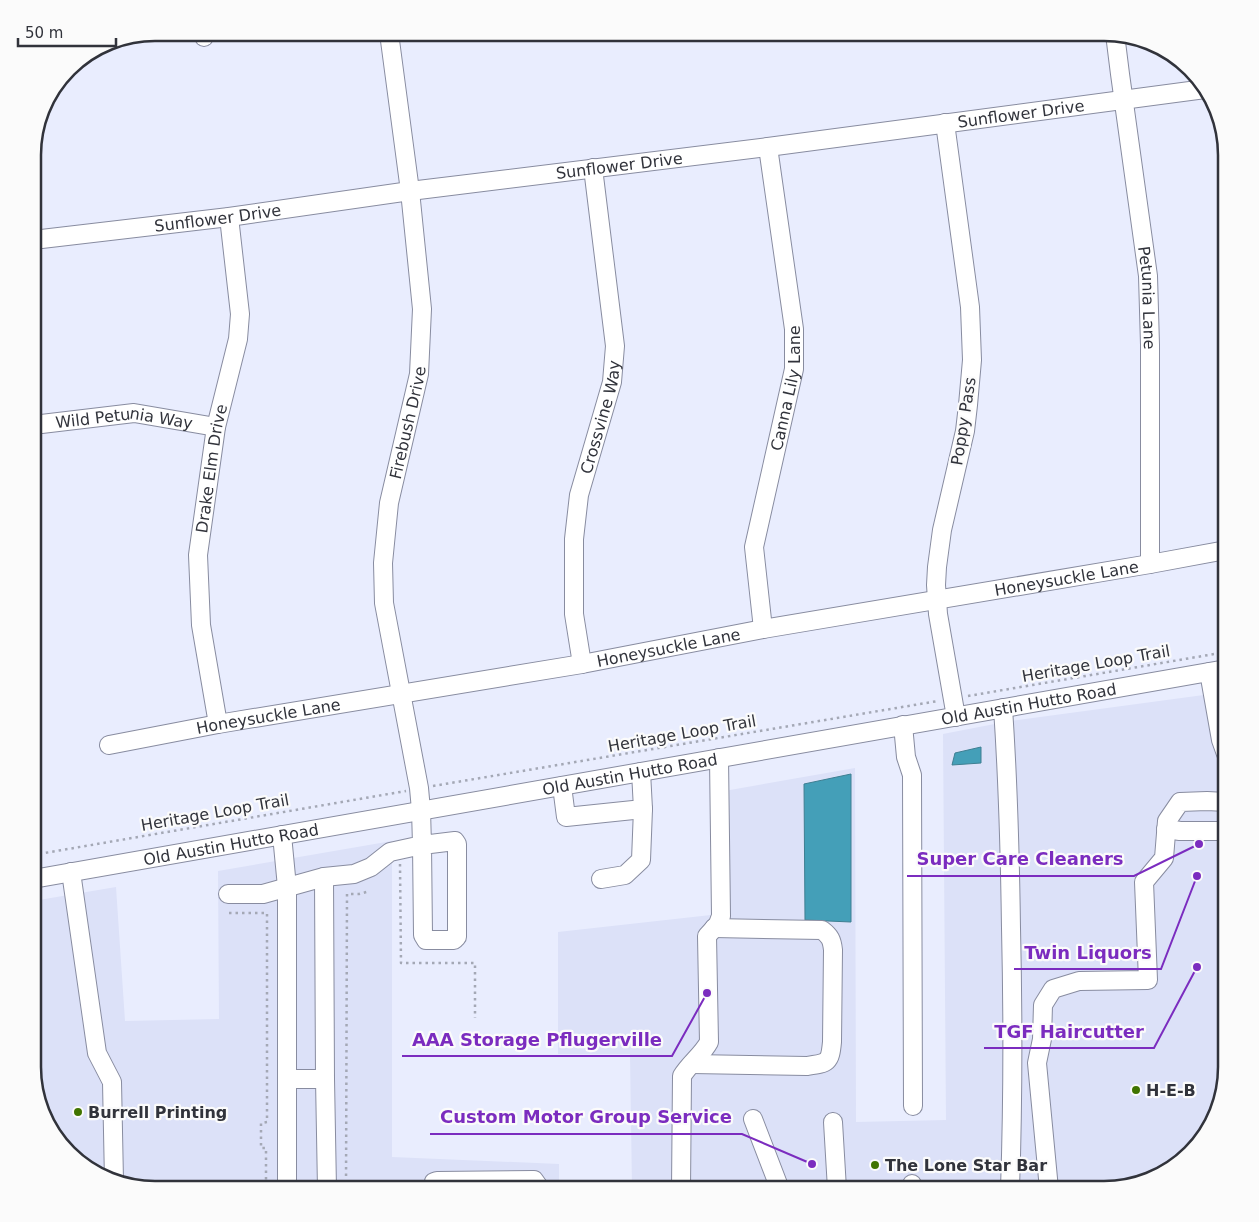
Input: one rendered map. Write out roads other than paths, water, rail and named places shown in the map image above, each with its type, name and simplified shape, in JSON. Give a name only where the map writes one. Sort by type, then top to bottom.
[{"type":"street","name":"Firebush Drive","points":[[390,41],[410,191],[422,309],[419,374],[389,503],[382,562],[384,603],[419,788],[422,845]]},
{"type":"street","name":"Petunia Lane","points":[[1116,42],[1148,276],[1150,345],[1150,564]]},
{"type":"street","name":"Sunflower Drive","points":[[41,239],[228,217],[410,191],[768,147],[1197,90]]},
{"type":"street","name":"Poppy Pass","points":[[945,123],[970,307],[972,360],[964,431],[942,530],[937,567],[938,614],[956,716]]},
{"type":"street","name":"Canna Lily Lane","points":[[763,629],[754,547],[794,369],[794,329],[768,147]]},
{"type":"street","name":"Crossvine Way","points":[[582,664],[574,614],[574,539],[579,495],[612,382],[615,346],[593,168]]},
{"type":"street","name":"Drake Elm Drive","points":[[218,724],[201,625],[198,555],[216,427],[238,339],[240,314],[228,217]]},
{"type":"street","name":"Wild Petunia Way","points":[[41,424],[134,413],[216,427]]},
{"type":"street","name":"Honeysuckle Lane","points":[[109,745],[218,724],[582,664],[763,629],[1218,551]]},
{"type":"street","name":"Old Austin Hutto Road","points":[[41,877],[1218,670]]},
{"type":"street","points":[[1003,708],[1010,861],[1012,974],[1013,1112],[1010,1181]]},
{"type":"street","points":[[903,725],[906,757],[912,776],[912,1106]]},
{"type":"street","points":[[681,1181],[682,1076],[709,1042],[707,936],[718,924],[721,916],[719,758]]},
{"type":"street","points":[[601,878],[625,875],[641,860],[643,809],[641,772]]},
{"type":"street","points":[[562,786],[566,817],[643,809]]},
{"type":"street","points":[[1048,1181],[1037,1063],[1042,1039],[1043,1005],[1053,989],[1079,981],[1148,980],[1144,882],[1164,858],[1167,820],[1180,802],[1218,802]]},
{"type":"street","points":[[1166,829],[1218,836]]},
{"type":"street","points":[[282,835],[287,887],[287,1181]]},
{"type":"street","points":[[228,894],[262,894],[324,877],[354,874],[372,867],[390,852],[422,845],[455,841],[457,844],[457,937],[454,940],[426,940],[423,935],[422,845]]},
{"type":"street","points":[[71,872],[97,1053],[112,1082],[114,1173]]},
{"type":"street","points":[[324,877],[327,1181]]},
{"type":"street","points":[[692,1064],[808,1066],[820,1064],[830,1057],[832,1042],[833,950],[831,938],[822,930],[714,928]]},
{"type":"street","points":[[287,1079],[326,1079]]},
{"type":"street","points":[[753,1119],[777,1181]]},
{"type":"street","points":[[833,1122],[836,1181]]},
{"type":"street","points":[[437,1181],[535,1181]]},
{"type":"water","points":[[981,747],[981,763],[952,765],[955,753]]},
{"type":"water","points":[[851,774],[851,922],[805,920],[804,784]]},
{"type":"place","name":"Super Care Cleaners","points":[[1199,844]]},
{"type":"place","name":"Twin Liquors","points":[[1197,876]]},
{"type":"place","name":"TGF Haircutter","points":[[1197,967]]},
{"type":"place","name":"AAA Storage Pflugerville","points":[[707,993]]},
{"type":"place","name":"H-E-B","points":[[1136,1090]]},
{"type":"place","name":"Burrell Printing","points":[[78,1112]]},
{"type":"place","name":"Custom Motor Group Service","points":[[812,1164]]},
{"type":"place","name":"The Lone Star Bar","points":[[875,1165]]}]
